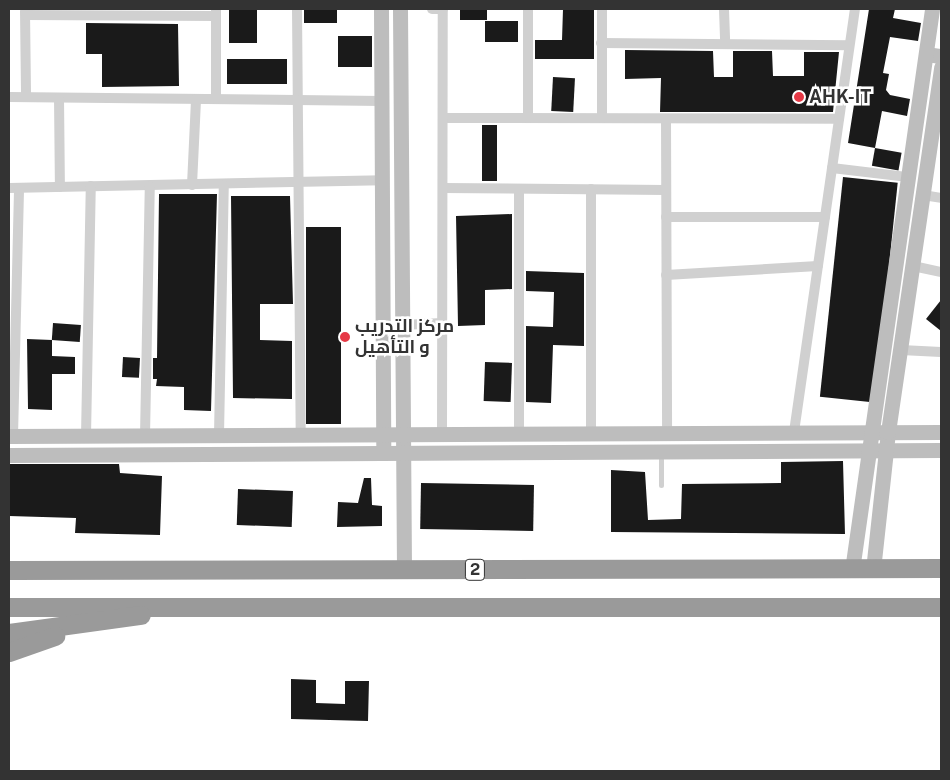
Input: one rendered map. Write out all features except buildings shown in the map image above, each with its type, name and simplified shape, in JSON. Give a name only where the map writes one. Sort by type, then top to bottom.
[{"type":"highway","points":[[9,565],[92,570]]},
{"type":"highway","name":"2","points":[[9,570],[873,570],[941,568]]},
{"type":"highway","points":[[9,652],[163,606]]},
{"type":"highway","name":"2","points":[[9,607],[941,607]]},
{"type":"highway","points":[[9,633],[111,621]]},
{"type":"street","points":[[297,9],[296,100],[301,435]]},
{"type":"street","points":[[381,9],[383,453]]},
{"type":"street","points":[[400,9],[404,570]]},
{"type":"street","points":[[432,9],[443,9],[442,434]]},
{"type":"street","points":[[528,9],[528,118]]},
{"type":"street","points":[[602,9],[602,118]]},
{"type":"street","points":[[724,9],[725,44]]},
{"type":"street","points":[[794,432],[854,9]]},
{"type":"street","points":[[852,570],[932,9]]},
{"type":"street","points":[[26,97],[26,12],[216,12],[216,99]]},
{"type":"street","points":[[381,29],[400,29]]},
{"type":"street","points":[[601,43],[849,45]]},
{"type":"street","points":[[926,54],[941,56]]},
{"type":"street","points":[[873,570],[874,542],[888,432],[923,195],[937,123],[941,67]]},
{"type":"street","points":[[9,97],[382,101]]},
{"type":"street","points":[[59,98],[60,187]]},
{"type":"street","points":[[192,185],[196,99]]},
{"type":"street","points":[[443,118],[839,119]]},
{"type":"street","points":[[666,118],[667,433]]},
{"type":"street","points":[[832,168],[908,177]]},
{"type":"street","points":[[382,180],[298,181],[224,185],[14,188],[11,436],[941,432]]},
{"type":"street","points":[[219,435],[224,185]]},
{"type":"street","points":[[86,436],[91,186]]},
{"type":"street","points":[[145,436],[150,186]]},
{"type":"street","points":[[443,188],[666,190]]},
{"type":"street","points":[[519,434],[520,188]]},
{"type":"street","points":[[591,189],[591,433]]},
{"type":"street","points":[[923,195],[941,198]]},
{"type":"street","points":[[666,217],[825,216]]},
{"type":"street","points":[[666,275],[818,266]]},
{"type":"street","points":[[913,266],[941,272]]},
{"type":"street","points":[[402,325],[442,323]]},
{"type":"street","points":[[901,350],[941,352]]},
{"type":"street","points":[[624,433],[625,452]]},
{"type":"street","points":[[122,454],[123,436]]},
{"type":"street","points":[[9,454],[941,450]]},
{"type":"street","points":[[857,540],[874,542]]},
{"type":"lane","points":[[661,451],[661,485]]},
{"type":"place","name":"AHK-IT","points":[[799,97]]},
{"type":"place","name":"مركز التدريب و التأهيل","points":[[345,337]]}]
